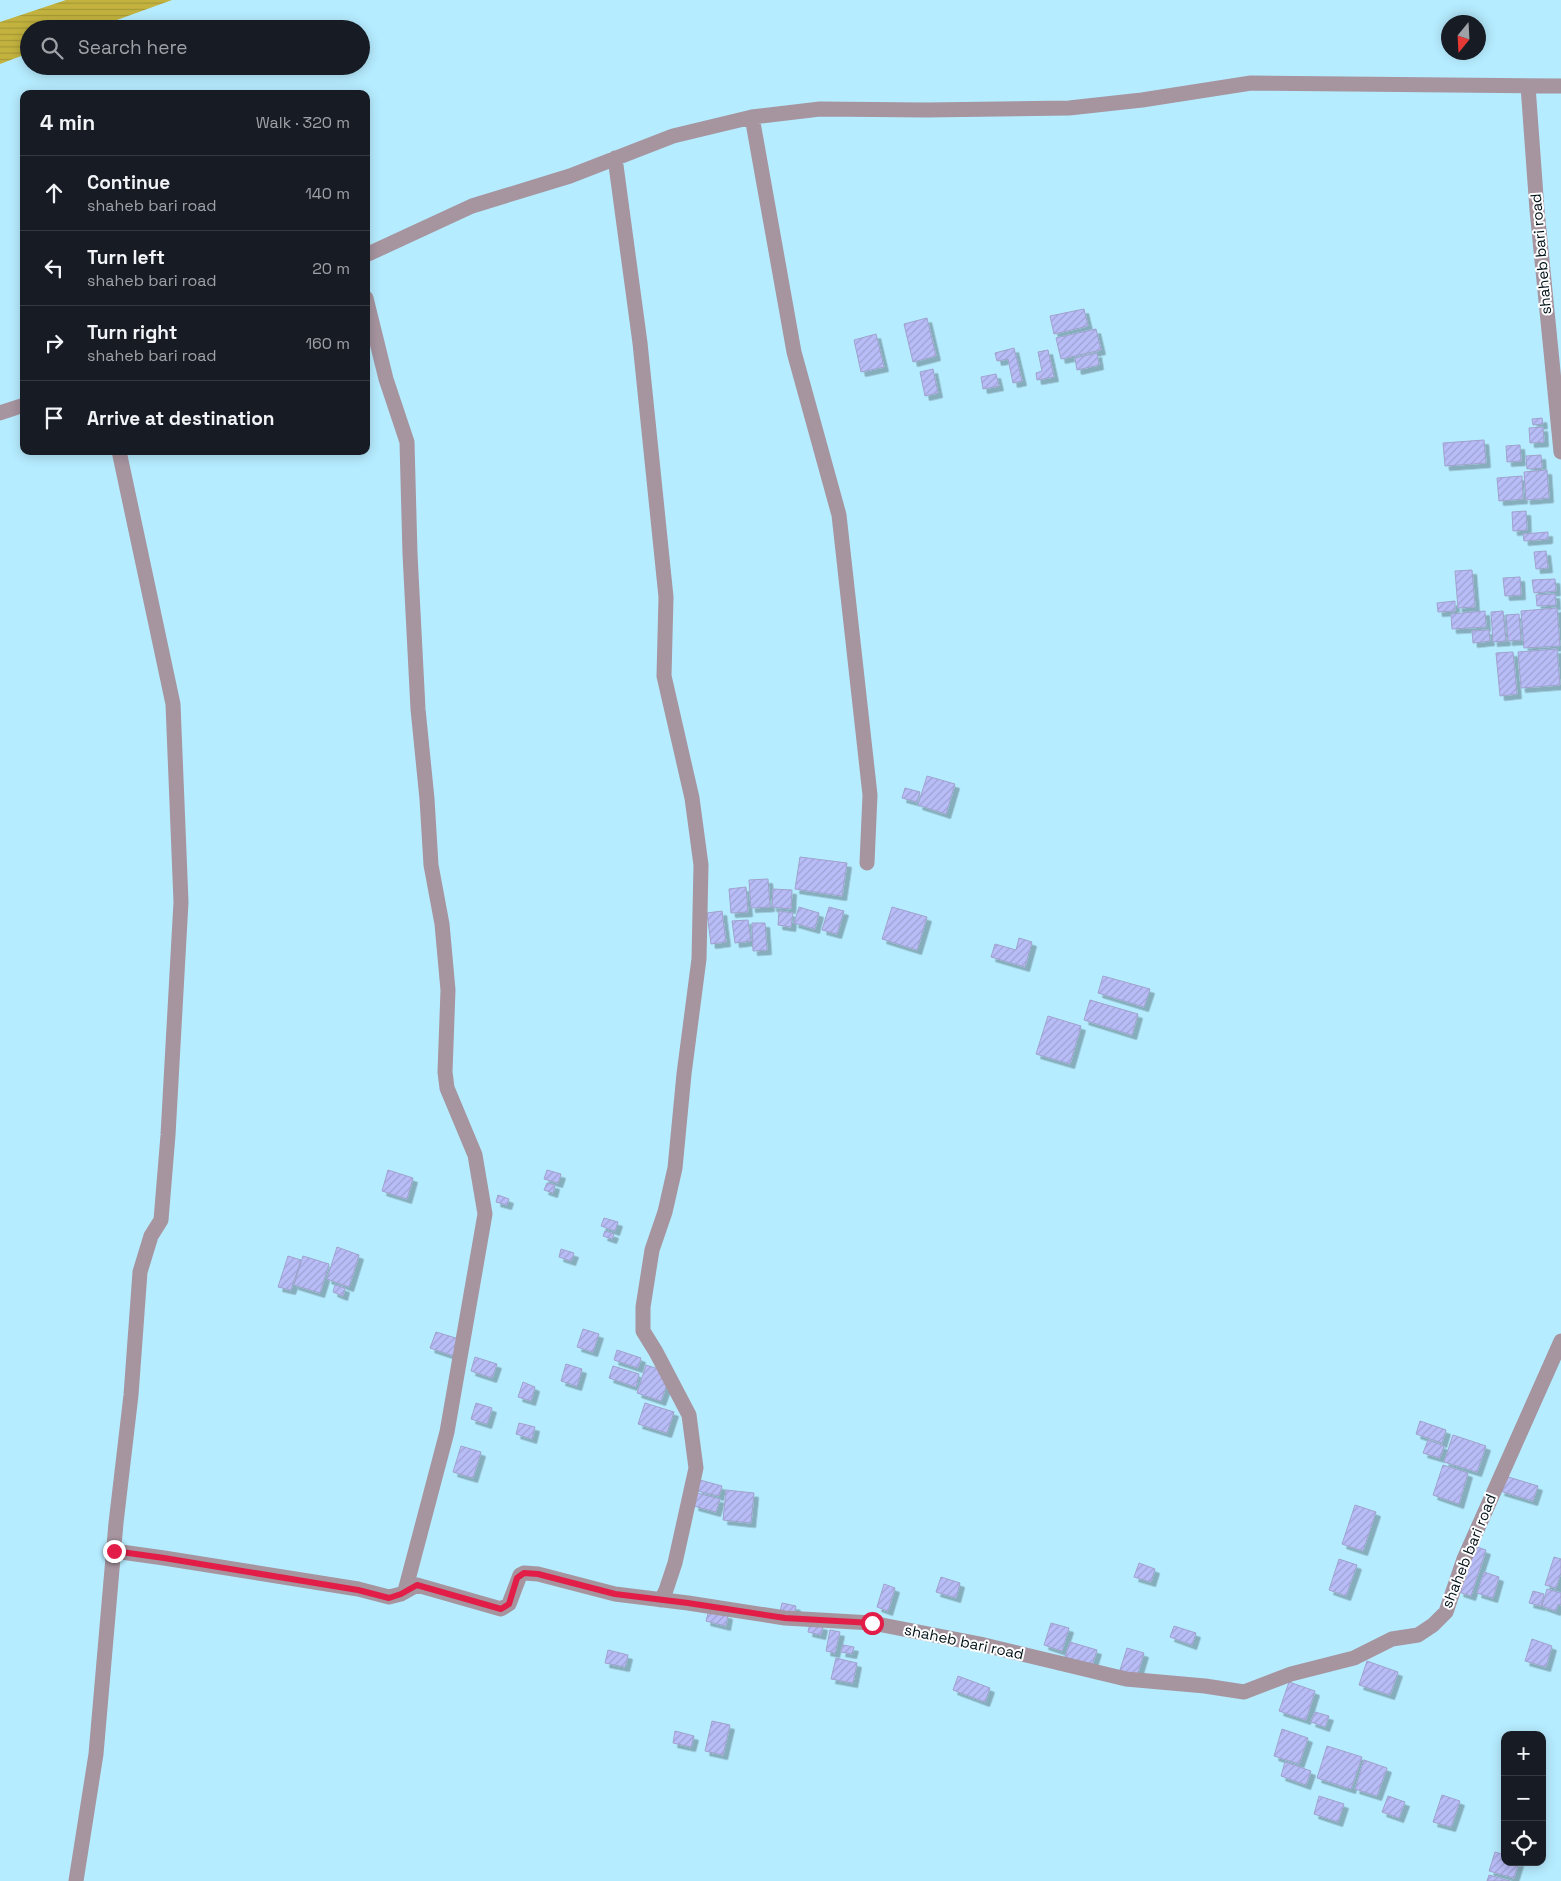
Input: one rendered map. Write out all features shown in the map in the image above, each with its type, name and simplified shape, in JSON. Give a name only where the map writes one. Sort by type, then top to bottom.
[{"type":"street","points":[[370,252],[472,206],[570,176],[673,136],[752,117],[820,109],[1069,108],[1142,100],[1250,83],[1561,86]]},
{"type":"street","name":"shaheb bari road","points":[[1528,86],[1537,210],[1561,452]]},
{"type":"street","points":[[752,117],[794,352],[840,515],[870,795],[867,863]]},
{"type":"street","points":[[615,158],[640,343],[666,597],[664,676],[692,798],[701,865],[699,959],[684,1074],[675,1168],[665,1212],[652,1250],[642,1307],[643,1331],[656,1352],[688,1415],[696,1468],[674,1563],[666,1590],[660,1600]]},
{"type":"street","points":[[370,314],[386,379],[407,442],[410,554],[418,709],[431,865],[442,924],[448,990],[445,1072],[447,1088],[475,1155],[485,1214],[447,1432],[405,1591]]},
{"type":"street","points":[[0,413],[20,406]]},
{"type":"street","points":[[76,1881],[96,1754],[114,1551],[131,1395],[140,1272],[152,1236],[161,1220],[168,1135],[181,902],[173,704],[120,455]]},
{"type":"street","name":"shaheb bari road","points":[[114,1551],[358,1590],[389,1598],[417,1585],[501,1609],[509,1604],[517,1578],[524,1573],[538,1574],[615,1594],[785,1618],[872,1623],[980,1644],[1126,1679],[1205,1686],[1244,1692],[1291,1674],[1354,1658],[1392,1639],[1418,1634],[1433,1625],[1446,1612],[1464,1558],[1561,1341]]},
{"type":"shaded area","points":[[66,0],[172,0],[117,20],[20,20],[20,56],[0,64],[0,22]]},
{"type":"building","points":[[1084,309],[1088,326],[1054,334],[1050,316]]},
{"type":"building","points":[[927,318],[936,356],[913,362],[904,324]]},
{"type":"building","points":[[1096,329],[1101,350],[1061,359],[1056,338]]},
{"type":"building","points":[[876,334],[884,367],[861,372],[854,340]]},
{"type":"building","points":[[1014,348],[1022,381],[1013,383],[1008,359],[997,361],[995,353]]},
{"type":"building","points":[[1048,350],[1054,377],[1037,380],[1036,373],[1042,371],[1038,352]]},
{"type":"building","points":[[1097,353],[1099,365],[1077,370],[1075,358]]},
{"type":"building","points":[[933,369],[938,393],[925,396],[920,372]]},
{"type":"building","points":[[996,374],[999,386],[983,389],[981,377]]},
{"type":"building","points":[[1542,418],[1543,424],[1533,425],[1532,419]]},
{"type":"building","points":[[1543,427],[1544,442],[1530,443],[1529,428]]},
{"type":"building","points":[[1484,440],[1486,463],[1445,466],[1443,443]]},
{"type":"building","points":[[1520,445],[1521,461],[1507,462],[1506,446]]},
{"type":"building","points":[[1541,455],[1542,468],[1527,469],[1526,456]]},
{"type":"building","points":[[1547,470],[1549,498],[1526,500],[1524,472]]},
{"type":"building","points":[[1522,476],[1523,499],[1499,501],[1497,478]]},
{"type":"building","points":[[1526,511],[1527,530],[1513,531],[1512,512]]},
{"type":"building","points":[[1548,532],[1548,539],[1524,541],[1523,534]]},
{"type":"building","points":[[1546,551],[1548,568],[1536,569],[1534,552]]},
{"type":"building","points":[[1472,570],[1475,607],[1458,608],[1455,571]]},
{"type":"building","points":[[1520,577],[1521,595],[1505,596],[1503,578]]},
{"type":"building","points":[[1555,579],[1556,591],[1534,593],[1532,580]]},
{"type":"building","points":[[1555,594],[1556,605],[1537,606],[1536,595]]},
{"type":"building","points":[[1455,601],[1455,611],[1438,612],[1437,603]]},
{"type":"building","points":[[1557,608],[1560,646],[1524,648],[1521,611]]},
{"type":"building","points":[[1485,611],[1486,627],[1452,629],[1451,614]]},
{"type":"building","points":[[1503,611],[1506,641],[1493,642],[1491,612]]},
{"type":"building","points":[[1519,614],[1521,640],[1508,641],[1506,615]]},
{"type":"building","points":[[1489,630],[1490,641],[1473,643],[1472,631]]},
{"type":"building","points":[[1557,649],[1560,685],[1521,688],[1518,652]]},
{"type":"building","points":[[1513,652],[1517,694],[1500,696],[1496,653]]},
{"type":"building","points":[[927,776],[955,784],[946,814],[918,805]]},
{"type":"building","points":[[905,788],[920,792],[917,802],[902,798]]},
{"type":"building","points":[[800,857],[847,863],[842,896],[795,889]]},
{"type":"building","points":[[768,879],[770,907],[751,908],[749,880]]},
{"type":"building","points":[[746,887],[748,912],[731,913],[729,889]]},
{"type":"building","points":[[773,889],[792,890],[791,909],[772,907]]},
{"type":"building","points":[[799,907],[819,913],[815,929],[794,923]]},
{"type":"building","points":[[829,907],[844,911],[837,934],[822,930]]},
{"type":"building","points":[[892,907],[927,917],[917,950],[882,939]]},
{"type":"building","points":[[722,911],[726,942],[711,944],[707,913]]},
{"type":"building","points":[[779,911],[793,913],[791,927],[778,925]]},
{"type":"building","points":[[748,920],[751,941],[735,943],[732,921]]},
{"type":"building","points":[[752,923],[765,923],[767,950],[753,951]]},
{"type":"building","points":[[1019,938],[1032,942],[1025,967],[991,957],[995,944],[1016,950]]},
{"type":"building","points":[[1103,976],[1150,989],[1144,1007],[1098,993]]},
{"type":"building","points":[[1090,1000],[1138,1014],[1132,1035],[1084,1020]]},
{"type":"building","points":[[1048,1016],[1081,1026],[1070,1064],[1036,1054]]},
{"type":"building","points":[[388,1170],[413,1178],[407,1199],[382,1191]]},
{"type":"building","points":[[547,1170],[561,1174],[558,1183],[544,1179]]},
{"type":"building","points":[[547,1183],[555,1185],[553,1193],[544,1190]]},
{"type":"building","points":[[498,1195],[509,1199],[507,1205],[496,1202]]},
{"type":"building","points":[[604,1218],[618,1222],[615,1231],[601,1226]]},
{"type":"building","points":[[605,1231],[614,1234],[612,1239],[603,1236]]},
{"type":"building","points":[[337,1247],[359,1255],[349,1287],[327,1279]]},
{"type":"building","points":[[561,1249],[574,1253],[571,1261],[559,1257]]},
{"type":"building","points":[[288,1256],[301,1260],[291,1290],[278,1287]]},
{"type":"building","points":[[303,1256],[329,1264],[320,1293],[294,1285]]},
{"type":"building","points":[[335,1285],[345,1288],[343,1296],[333,1292]]},
{"type":"building","points":[[583,1329],[599,1334],[593,1352],[577,1347]]},
{"type":"building","points":[[436,1332],[459,1339],[454,1356],[430,1348]]},
{"type":"building","points":[[617,1350],[641,1358],[638,1368],[614,1360]]},
{"type":"building","points":[[475,1357],[497,1364],[492,1378],[471,1371]]},
{"type":"building","points":[[566,1364],[582,1369],[577,1386],[561,1381]]},
{"type":"building","points":[[646,1365],[671,1373],[661,1401],[637,1393]]},
{"type":"building","points":[[613,1366],[639,1374],[636,1387],[609,1378]]},
{"type":"building","points":[[523,1382],[535,1387],[531,1401],[518,1397]]},
{"type":"building","points":[[476,1403],[492,1408],[487,1424],[471,1419]]},
{"type":"building","points":[[645,1403],[674,1412],[667,1433],[638,1424]]},
{"type":"building","points":[[1420,1421],[1446,1430],[1442,1443],[1416,1434]]},
{"type":"building","points":[[519,1423],[535,1427],[532,1439],[516,1434]]},
{"type":"building","points":[[1453,1435],[1486,1446],[1477,1472],[1444,1462]]},
{"type":"building","points":[[1428,1440],[1444,1446],[1440,1458],[1423,1453]]},
{"type":"building","points":[[461,1446],[481,1452],[473,1478],[453,1472]]},
{"type":"building","points":[[1443,1465],[1468,1473],[1459,1504],[1433,1495]]},
{"type":"building","points":[[1505,1476],[1538,1486],[1533,1501],[1500,1491]]},
{"type":"building","points":[[700,1480],[722,1486],[719,1496],[697,1491]]},
{"type":"building","points":[[726,1490],[754,1493],[751,1523],[723,1520]]},
{"type":"building","points":[[697,1493],[720,1499],[716,1512],[694,1506]]},
{"type":"building","points":[[1355,1505],[1376,1512],[1363,1551],[1342,1544]]},
{"type":"building","points":[[1474,1546],[1486,1550],[1471,1596],[1459,1592]]},
{"type":"building","points":[[1554,1557],[1561,1559],[1561,1573],[1556,1588],[1545,1585]]},
{"type":"building","points":[[1339,1559],[1357,1565],[1346,1596],[1329,1590]]},
{"type":"building","points":[[1139,1563],[1155,1569],[1151,1582],[1134,1577]]},
{"type":"building","points":[[1484,1572],[1499,1577],[1493,1598],[1477,1593]]},
{"type":"building","points":[[941,1577],[960,1583],[956,1598],[936,1592]]},
{"type":"building","points":[[884,1584],[895,1588],[888,1611],[877,1607]]},
{"type":"building","points":[[1547,1589],[1561,1593],[1561,1605],[1558,1604],[1556,1611],[1542,1606]]},
{"type":"building","points":[[1533,1591],[1544,1594],[1541,1606],[1529,1603]]},
{"type":"building","points":[[782,1603],[796,1606],[794,1615],[780,1612]]},
{"type":"building","points":[[709,1610],[728,1615],[726,1626],[706,1621]]},
{"type":"building","points":[[810,1623],[823,1626],[821,1635],[808,1632]]},
{"type":"building","points":[[1051,1623],[1069,1628],[1062,1651],[1044,1645]]},
{"type":"building","points":[[1174,1626],[1196,1633],[1192,1645],[1170,1637]]},
{"type":"building","points":[[830,1630],[840,1632],[835,1653],[826,1651]]},
{"type":"building","points":[[1532,1639],[1552,1646],[1546,1667],[1525,1661]]},
{"type":"building","points":[[1070,1642],[1097,1650],[1092,1666],[1065,1657]]},
{"type":"building","points":[[843,1645],[854,1647],[852,1654],[841,1652]]},
{"type":"building","points":[[1127,1648],[1144,1653],[1137,1676],[1120,1670]]},
{"type":"building","points":[[608,1650],[628,1655],[625,1667],[605,1663]]},
{"type":"building","points":[[836,1658],[857,1663],[853,1683],[831,1679]]},
{"type":"building","points":[[1367,1661],[1398,1672],[1390,1695],[1359,1685]]},
{"type":"building","points":[[958,1676],[990,1688],[985,1702],[953,1690]]},
{"type":"building","points":[[1289,1682],[1315,1691],[1306,1720],[1279,1711]]},
{"type":"building","points":[[1315,1712],[1329,1716],[1325,1727],[1311,1722]]},
{"type":"building","points":[[712,1721],[730,1725],[723,1755],[705,1751]]},
{"type":"building","points":[[1282,1729],[1308,1738],[1299,1764],[1274,1756]]},
{"type":"building","points":[[675,1731],[694,1736],[691,1747],[673,1743]]},
{"type":"building","points":[[1327,1746],[1362,1757],[1351,1789],[1317,1778]]},
{"type":"building","points":[[1364,1760],[1387,1768],[1377,1796],[1355,1789]]},
{"type":"building","points":[[1285,1762],[1311,1771],[1306,1785],[1281,1776]]},
{"type":"building","points":[[1442,1795],[1460,1801],[1451,1827],[1433,1822]]},
{"type":"building","points":[[1319,1796],[1344,1804],[1338,1822],[1314,1814]]},
{"type":"building","points":[[1388,1796],[1405,1802],[1399,1818],[1382,1812]]},
{"type":"building","points":[[1495,1852],[1501,1854],[1501,1866],[1518,1866],[1514,1878],[1489,1871]]},
{"type":"building","points":[[1489,1875],[1510,1881],[1487,1881]]},
{"type":"route","points":[[114,1551],[358,1590],[389,1598],[417,1585],[501,1609],[509,1604],[517,1578],[524,1573],[538,1574],[615,1594],[785,1618],[872,1623]]}]
